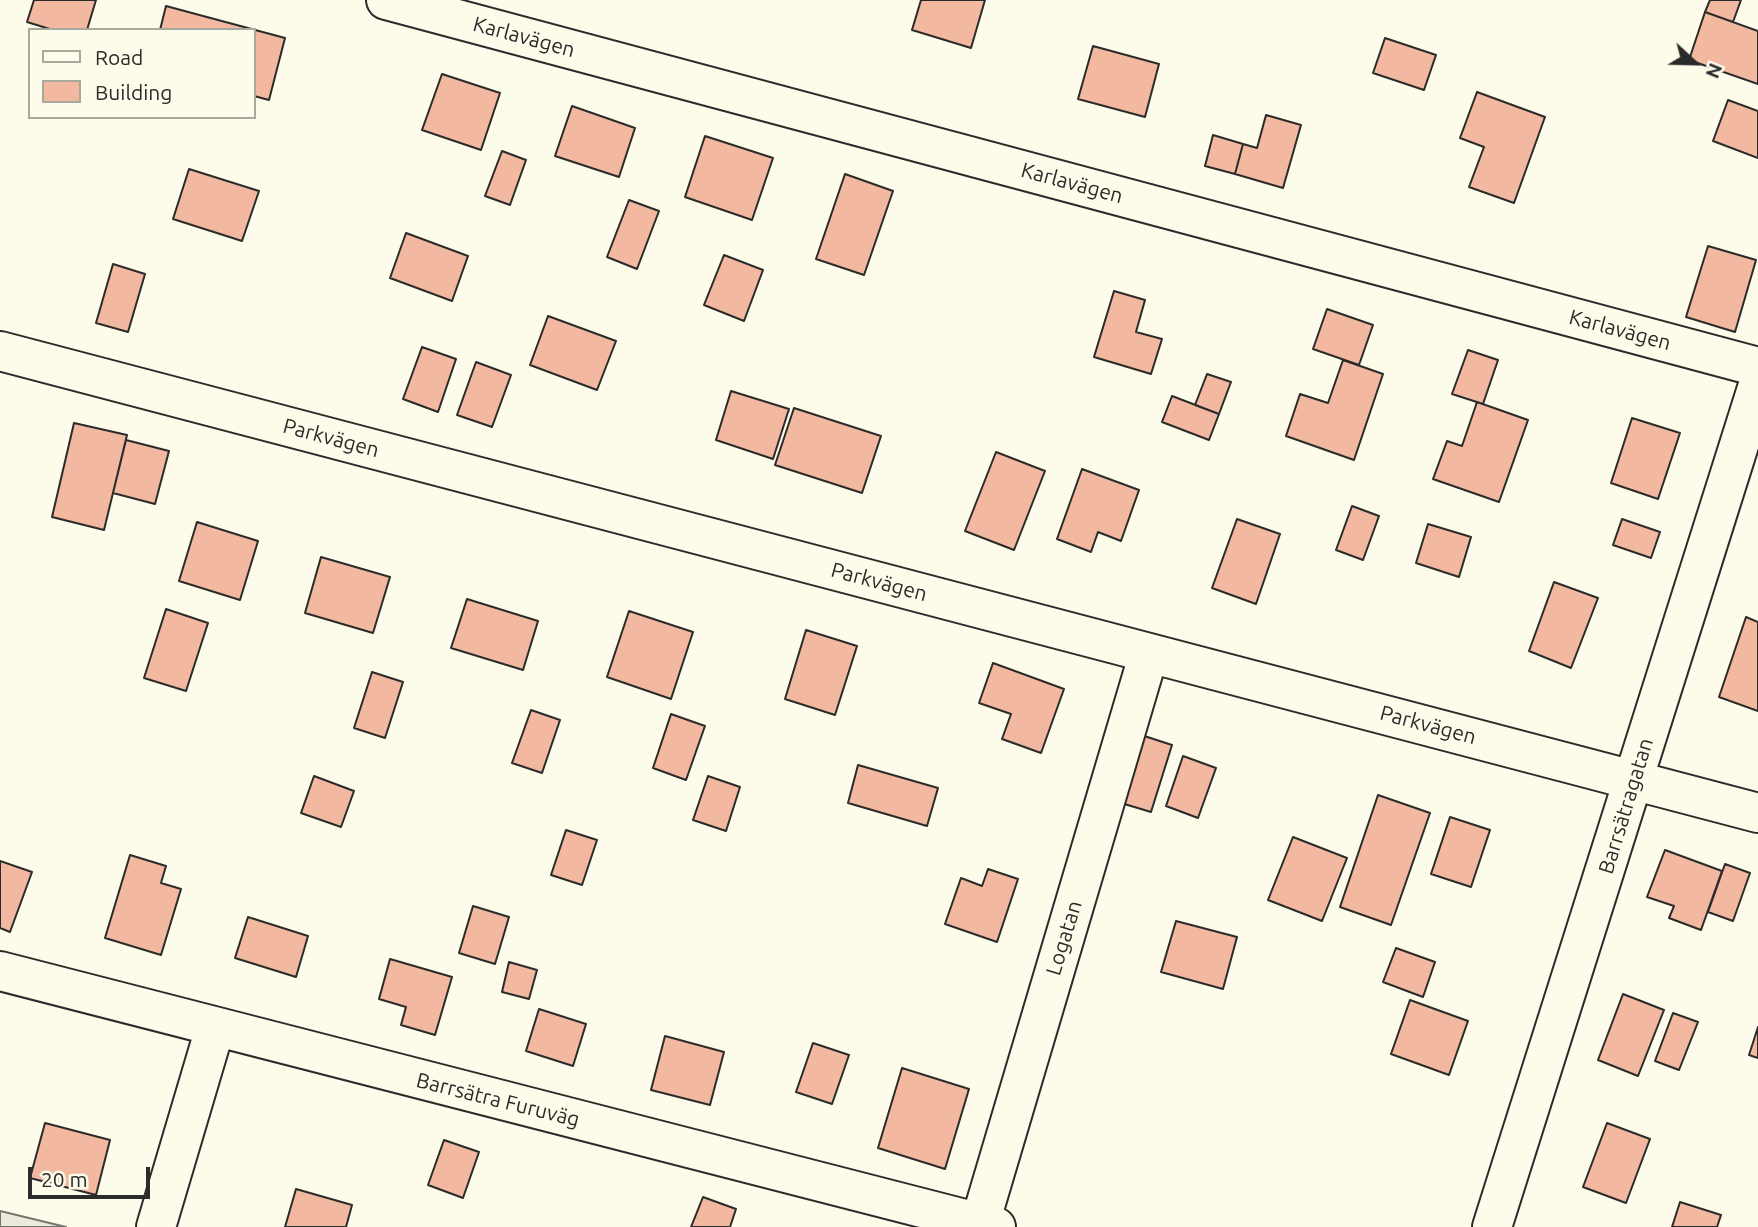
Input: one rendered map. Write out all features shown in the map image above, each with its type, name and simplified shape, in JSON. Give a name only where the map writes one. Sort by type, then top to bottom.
[{"type":"street","name":"Karlavägen","points":[[386,0],[1758,367]]},
{"type":"street","name":"Parkvägen","points":[[0,351],[1634,778],[1758,813]]},
{"type":"street","name":"Barrsätragatan","points":[[1492,1227],[1758,385]]},
{"type":"street","name":"Logatan","points":[[988,1225],[1149,653]]},
{"type":"street","name":"Barrsätra Furuväg","points":[[0,971],[988,1225]]},
{"type":"street","points":[[156,1227],[215,1028]]},
{"type":"shaded area","points":[[0,1211],[66,1227],[0,1227]]},
{"type":"building","points":[[34,0],[96,0],[88,28],[46,28],[27,22]]},
{"type":"building","points":[[921,0],[985,0],[971,48],[912,30]]},
{"type":"building","points":[[1710,0],[1741,0],[1733,22],[1705,12]]},
{"type":"building","points":[[166,6],[248,28],[160,28]]},
{"type":"building","points":[[1705,12],[1758,31],[1758,84],[1689,60]]},
{"type":"building","points":[[256,30],[285,38],[269,100],[256,97]]},
{"type":"building","points":[[1385,38],[1436,55],[1424,90],[1373,73]]},
{"type":"building","points":[[1093,46],[1159,64],[1145,117],[1078,99]]},
{"type":"building","points":[[442,74],[500,93],[481,150],[422,130]]},
{"type":"building","points":[[1477,92],[1545,117],[1514,203],[1469,187],[1484,147],[1460,138]]},
{"type":"building","points":[[1728,100],[1758,111],[1758,158],[1713,141]]},
{"type":"building","points":[[572,106],[635,128],[619,177],[555,156]]},
{"type":"building","points":[[1266,115],[1301,125],[1283,188],[1235,174],[1243,144],[1257,148]]},
{"type":"building","points":[[1213,135],[1243,144],[1235,174],[1205,166]]},
{"type":"building","points":[[705,136],[773,158],[752,220],[685,197]]},
{"type":"building","points":[[502,151],[526,160],[510,205],[485,196]]},
{"type":"building","points":[[189,169],[259,191],[242,241],[173,219]]},
{"type":"building","points":[[845,174],[893,191],[864,275],[816,259]]},
{"type":"building","points":[[629,200],[659,211],[637,269],[607,257]]},
{"type":"building","points":[[406,233],[468,256],[452,301],[390,278]]},
{"type":"building","points":[[1708,246],[1756,260],[1735,332],[1686,317]]},
{"type":"building","points":[[724,255],[763,270],[744,321],[704,305]]},
{"type":"building","points":[[113,264],[145,274],[128,332],[96,323]]},
{"type":"building","points":[[1114,291],[1145,300],[1136,332],[1162,339],[1151,374],[1094,357]]},
{"type":"building","points":[[1327,309],[1373,325],[1359,365],[1313,349]]},
{"type":"building","points":[[548,316],[616,341],[597,390],[530,365]]},
{"type":"building","points":[[422,347],[456,359],[438,412],[403,399]]},
{"type":"building","points":[[1468,350],[1498,360],[1483,404],[1452,394]]},
{"type":"building","points":[[1343,360],[1383,374],[1354,460],[1286,436],[1300,394],[1328,403]]},
{"type":"building","points":[[476,362],[511,375],[492,427],[457,415]]},
{"type":"building","points":[[1207,374],[1231,382],[1219,414],[1195,405]]},
{"type":"building","points":[[731,391],[789,409],[773,459],[716,440]]},
{"type":"building","points":[[1172,396],[1219,414],[1209,440],[1162,422]]},
{"type":"building","points":[[1477,402],[1528,420],[1499,502],[1433,479],[1447,441],[1462,446]]},
{"type":"building","points":[[794,408],[881,436],[862,493],[775,465]]},
{"type":"building","points":[[1632,418],[1680,433],[1658,499],[1611,483]]},
{"type":"building","points":[[74,423],[127,435],[104,530],[52,517]]},
{"type":"building","points":[[126,440],[169,451],[155,504],[113,493]]},
{"type":"building","points":[[996,452],[1045,471],[1014,550],[965,531]]},
{"type":"building","points":[[1082,469],[1139,490],[1121,541],[1098,532],[1091,552],[1057,539]]},
{"type":"building","points":[[1352,506],[1379,516],[1363,560],[1336,550]]},
{"type":"building","points":[[1237,519],[1280,534],[1256,604],[1212,588]]},
{"type":"building","points":[[1622,519],[1660,532],[1651,558],[1613,545]]},
{"type":"building","points":[[197,522],[258,541],[240,600],[179,581]]},
{"type":"building","points":[[1428,524],[1471,537],[1459,577],[1416,563]]},
{"type":"building","points":[[321,557],[390,577],[373,633],[305,613]]},
{"type":"building","points":[[1554,582],[1598,598],[1571,668],[1529,651]]},
{"type":"building","points":[[467,599],[538,621],[523,670],[451,648]]},
{"type":"building","points":[[166,609],[208,623],[186,691],[144,678]]},
{"type":"building","points":[[629,611],[693,632],[671,699],[607,677]]},
{"type":"building","points":[[1746,617],[1758,622],[1758,711],[1719,697]]},
{"type":"building","points":[[806,630],[857,646],[835,715],[785,699]]},
{"type":"building","points":[[993,663],[1064,689],[1041,753],[1002,739],[1011,714],[979,703]]},
{"type":"building","points":[[372,672],[403,682],[385,738],[354,728]]},
{"type":"building","points":[[531,710],[560,720],[542,773],[512,763]]},
{"type":"building","points":[[671,714],[705,726],[686,780],[653,768]]},
{"type":"building","points":[[1132,732],[1172,745],[1151,812],[1111,800]]},
{"type":"building","points":[[1183,756],[1216,768],[1198,818],[1166,806]]},
{"type":"building","points":[[858,765],[938,788],[927,826],[848,803]]},
{"type":"building","points":[[314,776],[354,791],[341,827],[301,813]]},
{"type":"building","points":[[708,776],[740,787],[726,831],[693,820]]},
{"type":"building","points":[[1378,795],[1430,813],[1391,925],[1340,907]]},
{"type":"building","points":[[1450,817],[1490,830],[1471,887],[1431,874]]},
{"type":"building","points":[[566,830],[597,840],[582,885],[551,875]]},
{"type":"building","points":[[1293,837],[1347,858],[1322,921],[1268,900]]},
{"type":"building","points":[[1665,850],[1722,871],[1701,930],[1669,918],[1674,906],[1647,897]]},
{"type":"building","points":[[130,855],[166,866],[161,883],[181,889],[161,955],[105,938]]},
{"type":"building","points":[[0,861],[32,872],[10,932],[0,928]]},
{"type":"building","points":[[1725,864],[1750,873],[1733,921],[1708,912]]},
{"type":"building","points":[[988,869],[1018,879],[997,942],[945,924],[961,878],[982,886]]},
{"type":"building","points":[[473,906],[509,917],[495,964],[459,953]]},
{"type":"building","points":[[248,917],[308,936],[296,977],[235,958]]},
{"type":"building","points":[[1176,921],[1237,937],[1223,989],[1161,972]]},
{"type":"building","points":[[1396,948],[1435,962],[1423,997],[1383,982]]},
{"type":"building","points":[[390,959],[452,977],[435,1035],[401,1025],[406,1007],[379,999]]},
{"type":"building","points":[[509,962],[537,970],[529,999],[502,992]]},
{"type":"building","points":[[1623,994],[1664,1010],[1638,1076],[1598,1060]]},
{"type":"building","points":[[1410,1000],[1468,1021],[1449,1075],[1391,1054]]},
{"type":"building","points":[[539,1009],[586,1024],[573,1066],[526,1051]]},
{"type":"building","points":[[1673,1013],[1698,1022],[1679,1070],[1655,1061]]},
{"type":"building","points":[[1758,1027],[1758,1058],[1749,1055]]},
{"type":"building","points":[[665,1036],[724,1052],[710,1105],[651,1090]]},
{"type":"building","points":[[813,1043],[849,1055],[832,1104],[796,1092]]},
{"type":"building","points":[[902,1068],[969,1089],[945,1169],[878,1148]]},
{"type":"building","points":[[45,1123],[110,1140],[96,1195],[30,1178]]},
{"type":"building","points":[[1607,1123],[1650,1139],[1626,1203],[1583,1187]]},
{"type":"building","points":[[444,1140],[479,1152],[463,1198],[428,1185]]},
{"type":"building","points":[[296,1189],[352,1205],[346,1227],[285,1227]]},
{"type":"building","points":[[703,1197],[736,1209],[730,1227],[691,1227]]},
{"type":"building","points":[[1680,1202],[1721,1215],[1717,1227],[1672,1227]]}]
